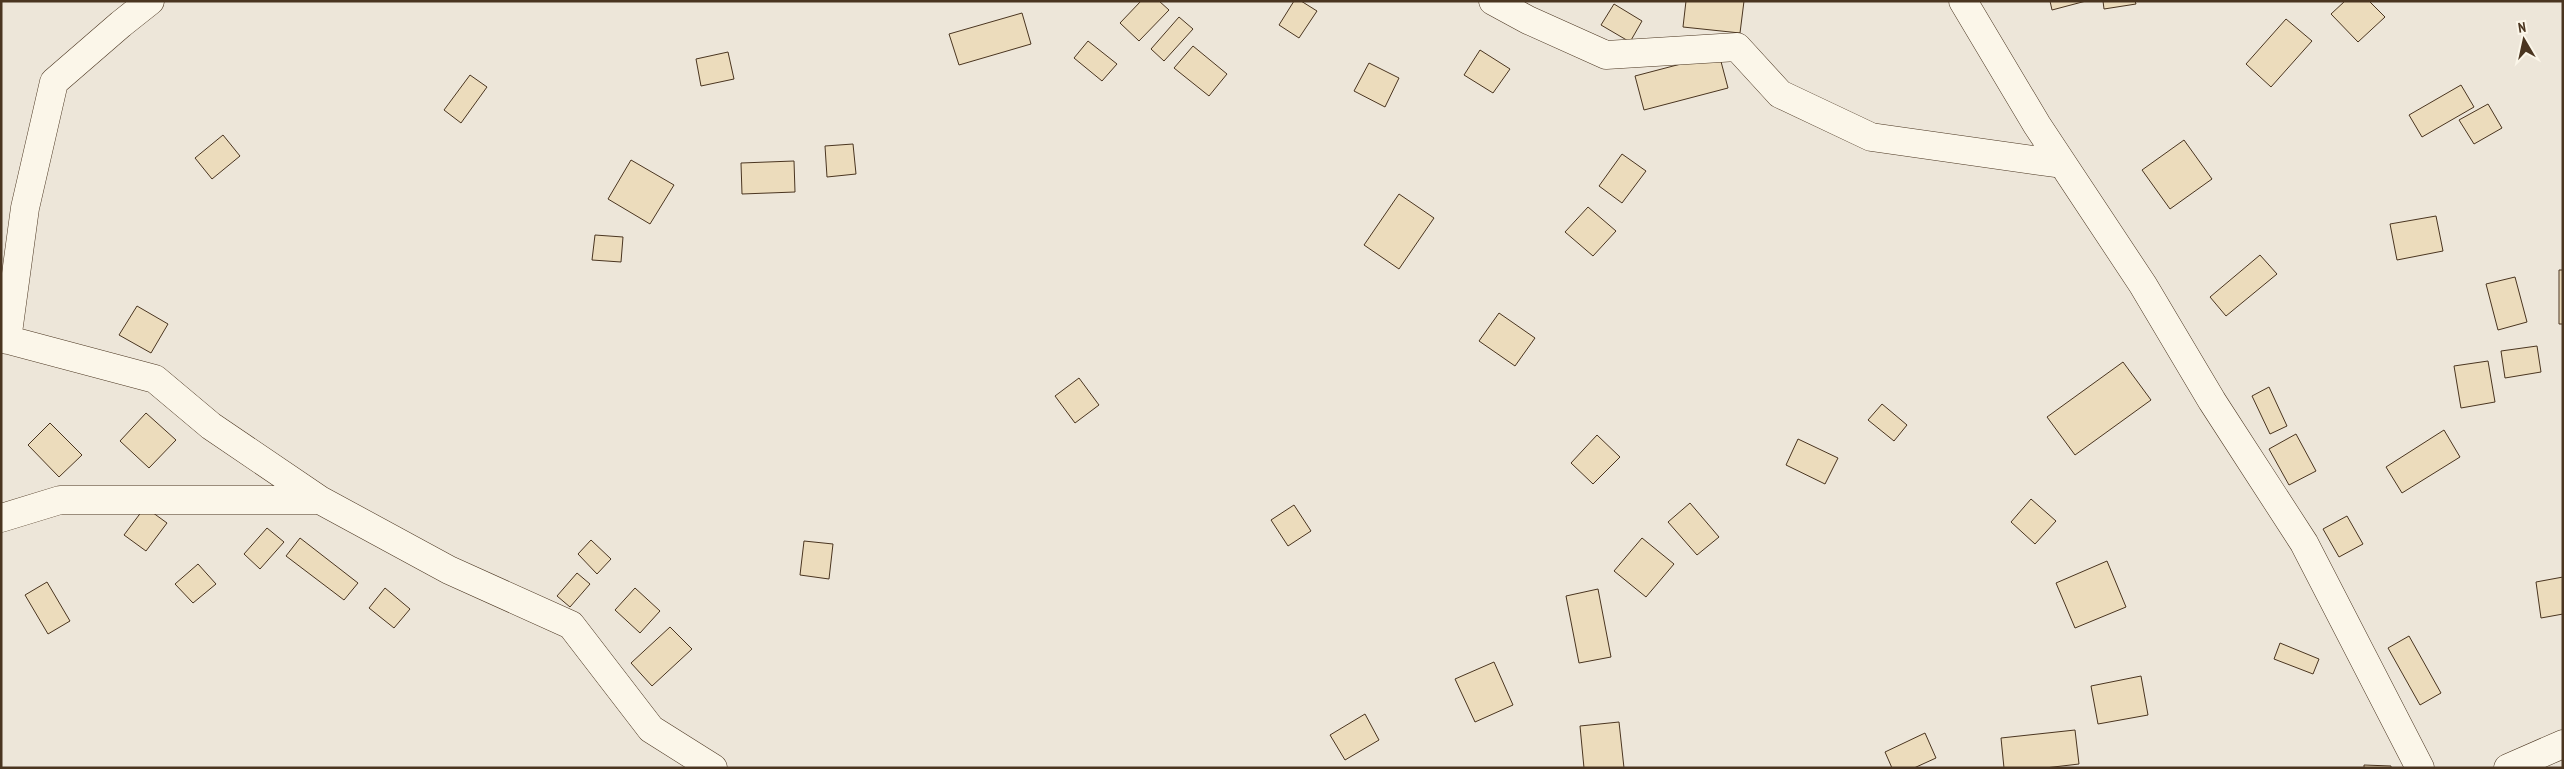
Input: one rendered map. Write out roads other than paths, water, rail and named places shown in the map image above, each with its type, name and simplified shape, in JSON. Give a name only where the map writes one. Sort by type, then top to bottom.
[{"type":"street","points":[[150,1],[54,82],[25,208],[4,339],[155,379],[212,426],[320,500],[449,570],[571,625],[651,729],[713,768]]},
{"type":"street","points":[[1494,1],[1528,20],[1606,55],[1737,47],[1780,94],[1871,137],[2062,164]]},
{"type":"street","points":[[1963,1],[2062,164],[2143,285],[2212,401],[2304,543],[2420,768]]},
{"type":"street","points":[[1,518],[60,500],[320,500]]},
{"type":"street","points":[[2508,768],[2563,744]]}]
